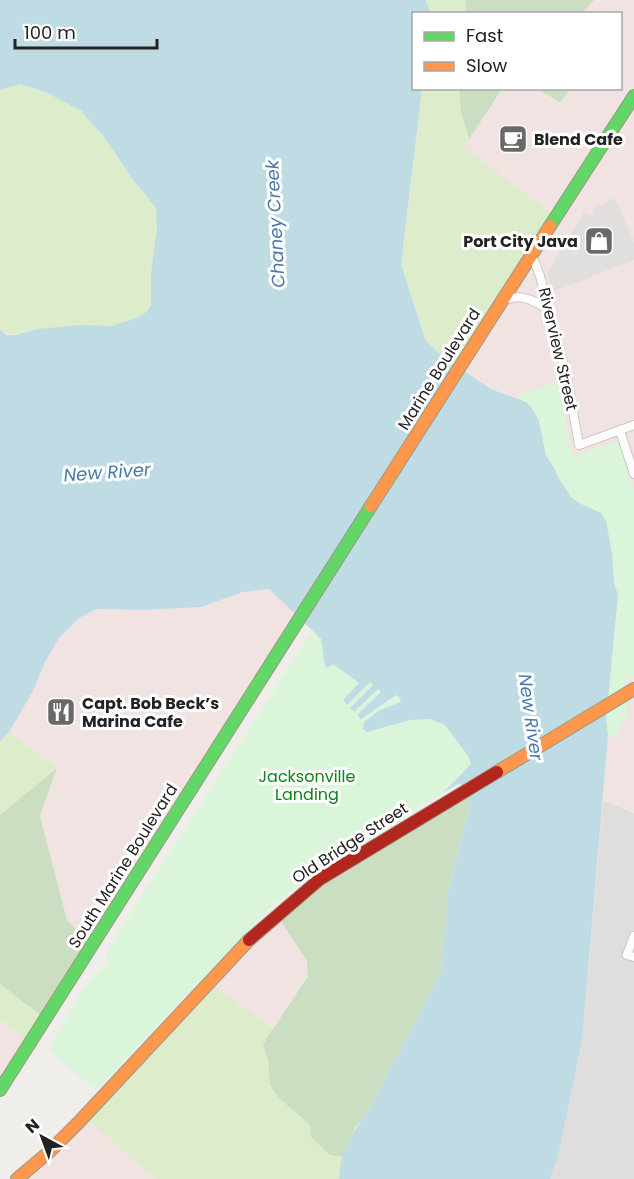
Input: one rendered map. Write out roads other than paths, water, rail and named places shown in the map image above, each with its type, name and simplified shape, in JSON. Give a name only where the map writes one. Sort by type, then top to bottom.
[{"type":"main road","name":"Marine Boulevard","points":[[274,660],[634,96]]},
{"type":"main road","name":"South Marine Boulevard","points":[[0,1090],[274,660]]},
{"type":"main road","name":"Old Bridge Street","points":[[20,1178],[79,1122],[254,935],[320,879],[629,692]]},
{"type":"street","name":"Riverview Street","points":[[532,255],[540,276],[567,377],[579,445],[620,430]]},
{"type":"street","points":[[502,301],[520,296],[534,300],[548,309]]},
{"type":"street","points":[[634,425],[620,430],[634,474]]},
{"type":"street","points":[[634,936],[627,955],[634,957]]},
{"type":"water","points":[[0,0],[426,0],[430,12],[412,12],[412,90],[422,90],[401,264],[425,339],[444,358],[491,389],[526,402],[532,408],[539,421],[546,456],[559,479],[571,497],[601,513],[606,521],[614,582],[618,595],[606,720],[608,736],[582,1041],[558,1157],[550,1179],[339,1179],[342,1160],[349,1142],[370,1108],[441,972],[448,892],[470,804],[460,783],[444,792],[471,764],[468,756],[445,725],[430,719],[410,720],[367,732],[363,729],[364,722],[380,710],[401,702],[399,697],[396,695],[361,719],[357,715],[381,692],[378,689],[354,712],[350,708],[373,685],[370,682],[347,705],[343,700],[359,683],[333,664],[327,668],[325,666],[321,639],[269,589],[243,592],[201,607],[145,610],[97,609],[79,618],[59,638],[45,662],[33,691],[9,732],[0,741],[0,330],[7,335],[16,335],[38,329],[81,325],[111,326],[134,319],[146,312],[151,305],[151,273],[157,229],[156,208],[103,136],[81,111],[48,93],[20,84],[0,90]]},
{"type":"place","name":"Blend Cafe","points":[[513,139]]},
{"type":"place","name":"Port City Java","points":[[599,241]]},
{"type":"place","name":"Capt. Bob Beck’s Marina Cafe","points":[[61,712]]},
{"type":"water label","name":"Chaney Creek","points":[[275,224]]},
{"type":"water label","name":"New River","points":[[107,472]]},
{"type":"water label","name":"New River","points":[[531,717]]},
{"type":"park label","name":"Jacksonville Landing","points":[[307,785]]}]
